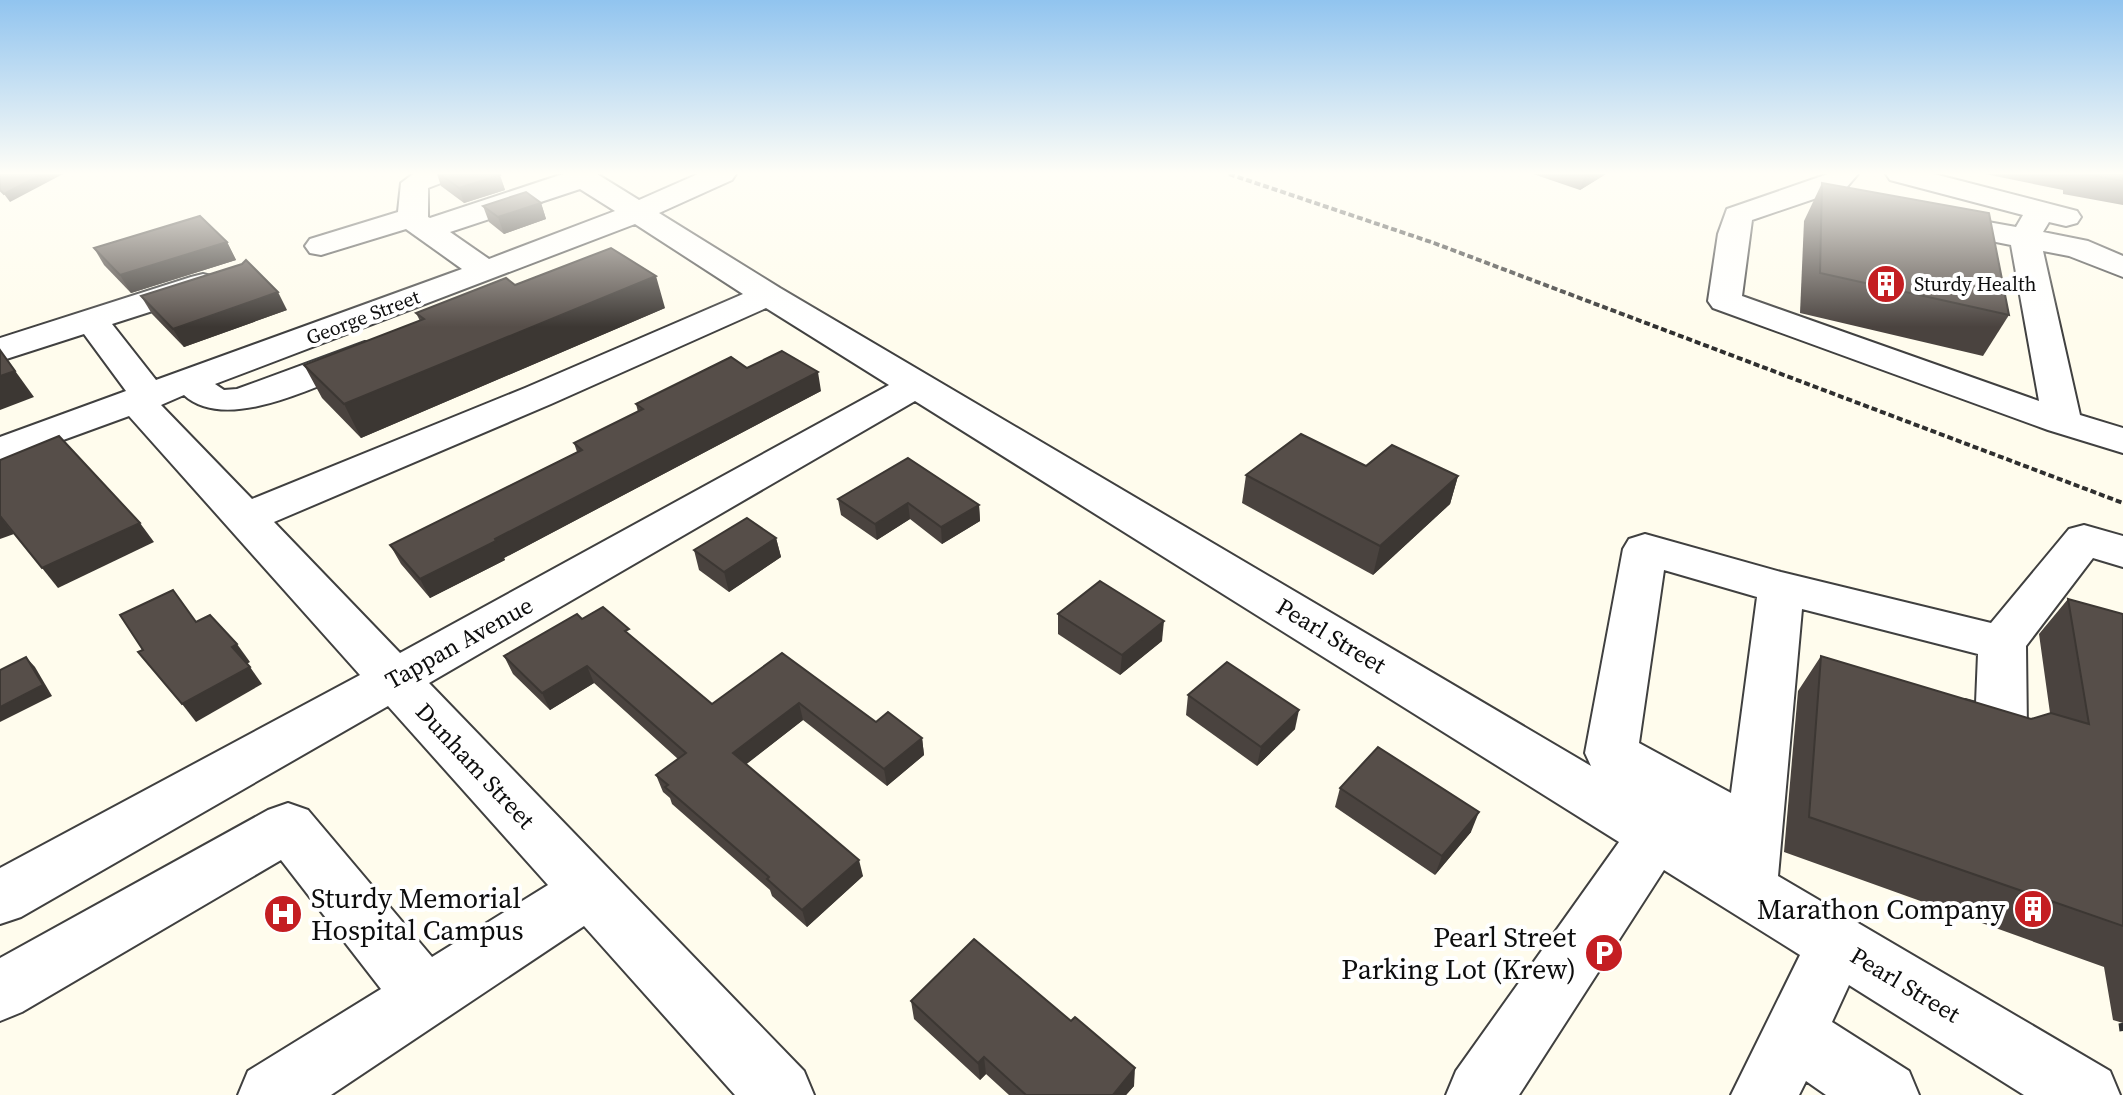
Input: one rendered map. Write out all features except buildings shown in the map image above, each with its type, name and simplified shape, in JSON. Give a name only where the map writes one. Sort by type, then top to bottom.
[{"type":"street","points":[[321,246],[385,225]]},
{"type":"street","points":[[422,225],[486,271]]},
{"type":"street","name":"George Street","points":[[0,451],[606,225]]},
{"type":"street","points":[[564,276],[593,265],[613,251],[616,225]]},
{"type":"street","name":"Pearl Street","points":[[625,225],[768,295],[2086,1095]]},
{"type":"street","points":[[1736,225],[1725,301],[2123,441]]},
{"type":"street","points":[[2033,225],[2062,422]]},
{"type":"street","points":[[2035,225],[2077,248],[2123,267]]},
{"type":"street","points":[[0,350],[239,272]]},
{"type":"street","points":[[244,518],[538,396],[768,295]]},
{"type":"street","name":"Dunham Street","points":[[91,320],[143,399],[244,518],[780,1095]]},
{"type":"street","points":[[191,381],[207,398],[224,402],[243,400],[390,344]]},
{"type":"street","name":"Tappan Avenue","points":[[0,898],[916,385]]},
{"type":"street","points":[[1754,833],[1611,753],[1645,549],[1781,588],[2002,643],[2059,605],[2084,539],[2123,552]]},
{"type":"street","points":[[1748,889],[1754,833],[1796,669],[1781,588]]},
{"type":"street","points":[[1925,708],[2001,731],[2002,643]]},
{"type":"street","points":[[0,991],[288,827],[425,996]]},
{"type":"street","points":[[1480,1095],[1657,833]]},
{"type":"street","points":[[272,1095],[590,890]]},
{"type":"street","points":[[1765,1095],[1837,943]]},
{"type":"street","points":[[1795,1036],[1885,1095]]},
{"type":"path","points":[[1381,225],[2123,503]]},
{"type":"place","name":"Sturdy Health","points":[[1886,284]]},
{"type":"place","name":"Marathon Company","points":[[2033,909]]},
{"type":"place","name":"Sturdy Memorial Hospital Campus","points":[[283,914]]},
{"type":"place","name":"Pearl Street Parking Lot (Krew)","points":[[1604,953]]}]
